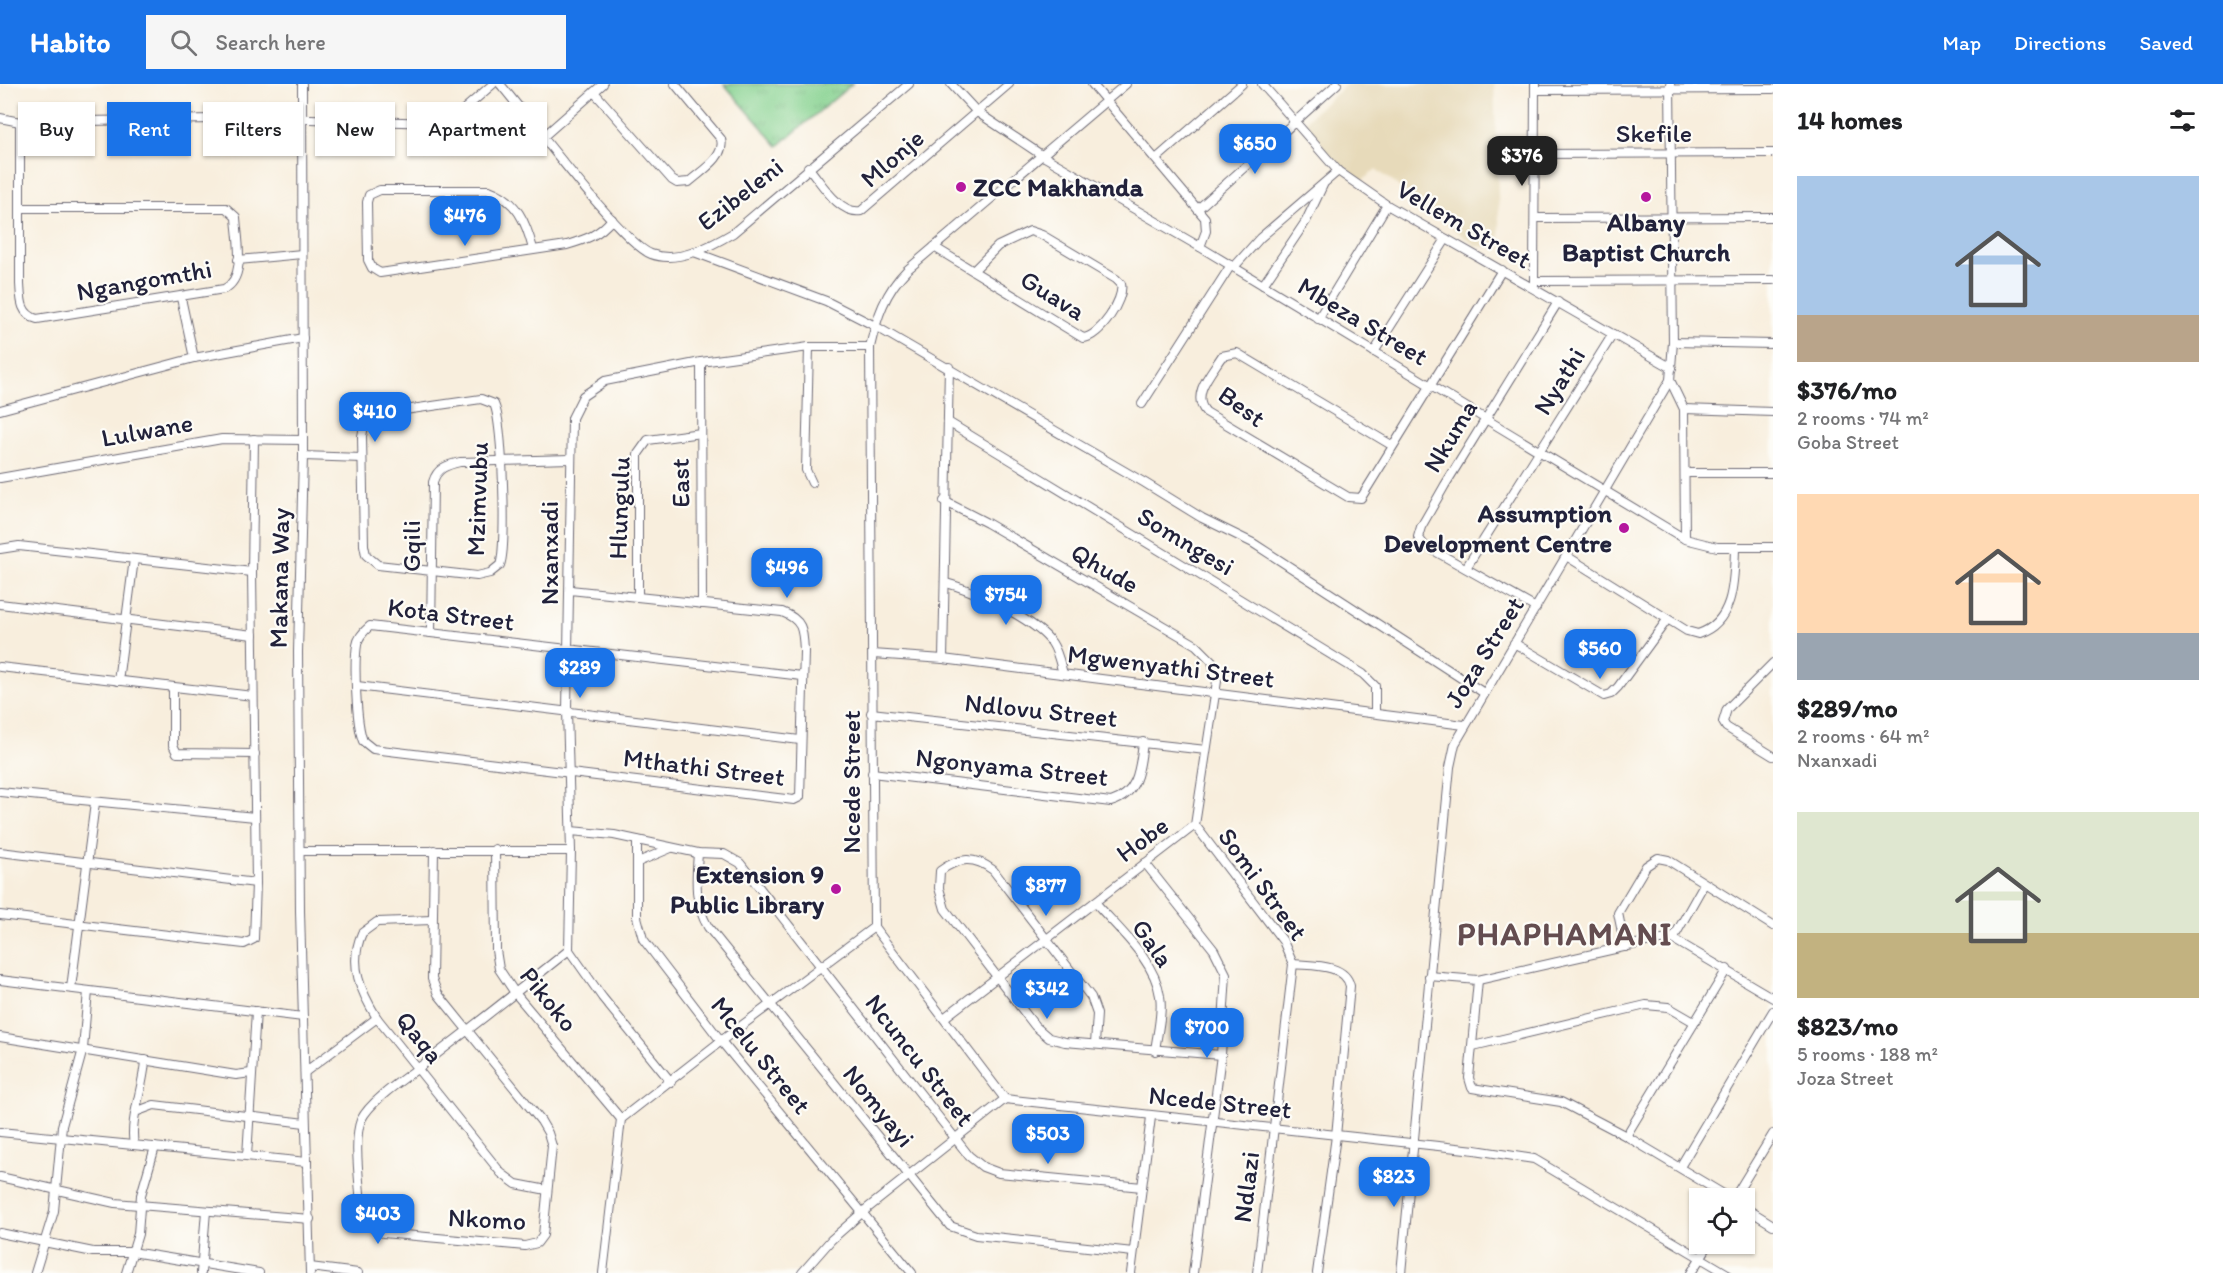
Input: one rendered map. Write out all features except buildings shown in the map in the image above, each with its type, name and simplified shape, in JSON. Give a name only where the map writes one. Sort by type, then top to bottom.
[{"type":"street","name":"Makana Way","points":[[302,84],[302,102]]},
{"type":"street","points":[[303,118],[446,121],[462,112],[493,84]]},
{"type":"street","name":"Ezibeleni","points":[[500,84],[515,102]]},
{"type":"street","points":[[547,133],[603,84]]},
{"type":"street","points":[[594,92],[672,180],[683,183],[689,182],[718,155],[722,145],[721,139],[675,84]]},
{"type":"street","name":"Ezibeleni","points":[[547,140],[612,219],[640,248],[651,254],[662,256],[694,252],[709,248],[733,233],[808,167],[909,84]]},
{"type":"street","name":"Mbeza Street","points":[[951,84],[977,112],[1043,156],[1232,266],[1685,538],[1702,544],[1735,548],[1773,547]]},
{"type":"street","points":[[977,112],[1009,84]]},
{"type":"street","points":[[1092,84],[1199,208],[1206,221],[1200,247]]},
{"type":"street","name":"Ncede Street","points":[[874,927],[870,347],[875,326],[885,300],[896,281],[1126,84]]},
{"type":"street","points":[[1156,159],[1242,84]]},
{"type":"street","name":"Vellem Street","points":[[1262,84],[1338,171],[1387,205],[1502,270],[1534,285],[1558,303],[1672,369]]},
{"type":"street","points":[[1199,208],[1337,84]]},
{"type":"street","points":[[1773,89],[1535,87],[1534,285],[1773,280]]},
{"type":"street","name":"Joza Street","points":[[1401,1273],[1450,767],[1455,744],[1464,725],[1607,491],[1670,380],[1673,342],[1673,217],[1670,87]]},
{"type":"street","name":"Mlonje","points":[[808,167],[839,204],[847,210],[861,211],[977,112]]},
{"type":"street","points":[[0,118],[18,122]]},
{"type":"street","points":[[95,121],[203,119]]},
{"type":"street","name":"Skefile","points":[[1535,154],[1773,153]]},
{"type":"street","name":"Ngangomthi","points":[[20,156],[20,284],[21,305],[28,316],[37,319],[181,298],[230,286],[236,277],[238,260],[236,217],[231,210],[219,206],[21,208]]},
{"type":"street","name":"Makana Way","points":[[302,156],[303,456],[298,652],[305,1123],[310,1270]]},
{"type":"street","points":[[1142,405],[1232,266],[1260,238],[1338,171]]},
{"type":"street","points":[[1263,285],[1306,221],[1323,185]]},
{"type":"street","points":[[533,249],[526,222],[513,204],[503,195],[489,190],[380,190],[369,195],[367,202],[368,260],[372,268],[380,273],[533,249],[592,238],[603,231],[612,219]]},
{"type":"street","points":[[1318,319],[1387,205]]},
{"type":"street","points":[[1534,218],[1773,217]]},
{"type":"street","name":"Guava","points":[[934,247],[1083,338],[1090,338],[1098,333],[1122,292],[1121,284],[1116,279],[1042,235],[1030,231],[998,246],[974,270]]},
{"type":"street","points":[[1374,352],[1446,239]]},
{"type":"street","points":[[694,252],[725,261],[826,301],[949,367],[1202,518],[1253,543],[1484,693]]},
{"type":"street","points":[[238,260],[302,254]]},
{"type":"street","name":"Best","points":[[1393,446],[1237,353],[1222,356],[1200,393],[1200,405],[1206,412],[1354,499],[1366,494],[1393,446],[1502,270]]},
{"type":"street","points":[[181,298],[194,358]]},
{"type":"street","name":"Nkuma","points":[[1536,608],[1424,545],[1419,541],[1418,534],[1486,418],[1558,303]]},
{"type":"street","name":"Nyathi","points":[[1466,568],[1613,334]]},
{"type":"street","points":[[0,410],[194,358],[303,338]]},
{"type":"street","points":[[1673,342],[1773,344]]},
{"type":"street","points":[[808,347],[807,470],[812,483]]},
{"type":"street","name":"Nxanxadi","points":[[569,950],[571,831],[567,710],[570,459],[572,418],[578,403],[592,387],[604,381],[701,362],[808,347],[870,347]]},
{"type":"street","name":"East","points":[[701,362],[702,604]]},
{"type":"street","points":[[942,658],[946,583],[944,501],[949,367]]},
{"type":"street","points":[[1670,380],[1684,409],[1685,538]]},
{"type":"street","name":"Mzimvubu","points":[[481,399],[489,401],[497,410],[503,460],[500,565],[484,575],[378,565],[366,555],[362,458],[363,425],[373,415],[481,399]]},
{"type":"street","points":[[1684,409],[1773,412]]},
{"type":"street","name":"Somngesi","points":[[948,422],[1363,674],[1375,686],[1376,712]]},
{"type":"street","name":"Hlungulu","points":[[638,597],[638,454],[648,440],[701,433]]},
{"type":"street","points":[[0,915],[249,944],[254,939],[256,883],[252,572],[254,439]]},
{"type":"street","name":"Lulwane","points":[[0,478],[180,445],[254,439],[303,440]]},
{"type":"street","points":[[303,456],[362,458]]},
{"type":"street","points":[[503,460],[570,459]]},
{"type":"street","name":"Gqili","points":[[431,633],[434,476],[445,465],[503,460]]},
{"type":"street","points":[[1685,473],[1773,473]]},
{"type":"street","name":"Qhude","points":[[944,501],[987,523],[1196,645],[1212,661],[1216,670],[1215,692]]},
{"type":"street","points":[[1,546],[19,546],[252,572]]},
{"type":"street","points":[[1568,557],[1687,632],[1698,634],[1712,627],[1731,599],[1735,548]]},
{"type":"street","points":[[118,681],[134,559]]},
{"type":"street","points":[[946,583],[985,597],[1044,634],[1055,649],[1063,674]]},
{"type":"street","name":"Mthathi Street","points":[[373,749],[794,800],[800,797],[802,792],[800,740],[803,628],[796,618],[782,612],[570,590]]},
{"type":"street","points":[[0,604],[253,635]]},
{"type":"street","points":[[1514,643],[1604,696],[1611,694],[1618,687],[1667,620]]},
{"type":"street","name":"Kota Street","points":[[373,749],[361,735],[357,686],[357,646],[362,633],[370,626],[802,676]]},
{"type":"street","name":"Mgwenyathi Street","points":[[873,654],[942,658],[1464,725]]},
{"type":"street","points":[[1773,663],[1727,709],[1723,722],[1726,727],[1773,756]]},
{"type":"street","points":[[0,667],[253,696]]},
{"type":"street","points":[[357,686],[800,740]]},
{"type":"street","points":[[173,688],[173,745],[177,753],[255,754]]},
{"type":"street","name":"Somi Street","points":[[1215,692],[1195,825],[1283,941],[1293,964],[1332,969],[1343,973],[1348,980],[1336,1136],[1317,1273]]},
{"type":"street","name":"Ndlovu Street","points":[[871,713],[1206,750]]},
{"type":"street","name":"Ngonyama Street","points":[[872,773],[1111,802],[1124,797],[1134,784],[1140,767],[1143,742]]},
{"type":"street","points":[[0,792],[255,817]]},
{"type":"street","points":[[71,988],[95,803]]},
{"type":"street","name":"Hobe","points":[[944,1018],[1195,825]]},
{"type":"street","points":[[571,831],[637,840],[698,853]]},
{"type":"street","name":"Mcelu Street","points":[[637,840],[637,916],[641,934],[721,1041],[864,1211],[907,1271]]},
{"type":"street","points":[[638,862],[671,848]]},
{"type":"street","points":[[300,851],[495,849],[571,851]]},
{"type":"street","name":"Pikoko","points":[[495,849],[497,962],[515,993],[621,1119]]},
{"type":"street","points":[[434,850],[432,979],[438,994],[468,1030]]},
{"type":"street","points":[[0,852],[256,883]]},
{"type":"street","name":"Ncuncu Street","points":[[698,853],[724,854],[748,872],[820,968],[976,1163],[999,1173],[1142,1187]]},
{"type":"street","name":"Nomyayi","points":[[698,853],[696,884],[699,911],[722,946],[950,1226],[964,1233],[1133,1252]]},
{"type":"street","points":[[1095,1044],[1096,1005],[1084,986],[1000,878],[984,863],[975,859],[962,859],[940,871],[939,888],[945,909],[1035,1026],[1049,1038],[1095,1044],[1155,1051],[1221,1055]]},
{"type":"street","points":[[1625,948],[1618,914],[1639,876],[1652,860],[1668,860],[1773,926]]},
{"type":"street","points":[[1145,863],[1214,950],[1225,969],[1221,1055],[1193,1273]]},
{"type":"street","points":[[1673,939],[1704,884]]},
{"type":"street","name":"Gala","points":[[1095,902],[1140,955],[1158,987],[1161,999],[1155,1051]]},
{"type":"street","name":"Qaqa","points":[[432,920],[377,922],[362,933],[356,962],[357,980],[377,1018],[506,1178],[524,1187],[547,1190]]},
{"type":"street","points":[[603,1273],[621,1119],[874,927],[1005,1099],[864,1211],[831,1240],[802,1273]]},
{"type":"street","points":[[1429,976],[1478,980],[1662,938],[1673,939],[1773,998]]},
{"type":"street","points":[[569,950],[602,997],[670,1082]]},
{"type":"street","name":"Nkomo","points":[[468,1030],[548,1132],[552,1155],[543,1235],[532,1246],[383,1233],[368,1225],[361,1207],[360,1124],[376,1101],[569,950]]},
{"type":"street","name":"Ndlazi","points":[[1257,1273],[1293,964]]},
{"type":"street","points":[[1626,1136],[1727,969]]},
{"type":"street","points":[[0,980],[303,1017]]},
{"type":"street","points":[[1478,980],[1469,1078],[1472,1088],[1550,1099],[1626,1136],[1715,1188]]},
{"type":"street","points":[[35,1273],[58,1191],[61,1138],[83,1049],[88,991]]},
{"type":"street","points":[[1473,1046],[1646,1005],[1668,1007],[1694,1022]]},
{"type":"street","points":[[248,1156],[256,1011]]},
{"type":"street","points":[[1680,1167],[1773,1011]]},
{"type":"street","points":[[305,1072],[377,1018]]},
{"type":"street","points":[[0,1036],[236,1075],[251,1073]]},
{"type":"street","points":[[134,1144],[132,1131],[138,1111],[145,1060]]},
{"type":"street","name":"Ncede Street","points":[[1005,1099],[1151,1117],[1475,1150],[1534,1159],[1726,1273]]},
{"type":"street","points":[[138,1111],[154,1105],[305,1123]]},
{"type":"street","points":[[1131,1273],[1151,1117]]},
{"type":"street","points":[[0,1132],[307,1162]]},
{"type":"street","points":[[1738,1188],[1773,1134]]},
{"type":"street","points":[[126,1273],[138,1234],[141,1206],[155,1147]]},
{"type":"street","points":[[0,1177],[58,1191],[141,1206],[310,1219]]},
{"type":"street","points":[[201,1273],[206,1211]]},
{"type":"street","points":[[1755,1214],[1773,1225]]},
{"type":"street","points":[[0,1233],[93,1252],[132,1252],[259,1273]]},
{"type":"street","points":[[1691,1273],[1703,1254]]},
{"type":"street","points":[[310,1270],[358,1273]]},
{"type":"shaded area","points":[[1347,84],[1494,84],[1500,248],[1476,246],[1376,169],[1362,181],[1339,167],[1306,126],[1307,119]]},
{"type":"green space","points":[[724,84],[852,84],[778,146]]},
{"type":"place","name":"ZCC Makhanda","points":[[961,187]]},
{"type":"place","name":"Albany Baptist Church","points":[[1646,197]]},
{"type":"place","name":"Assumption Development Centre","points":[[1624,528]]},
{"type":"place","name":"Extension 9 Public Library","points":[[836,889]]},
{"type":"district","name":"PHAPHAMANI","points":[[1565,934]]}]
